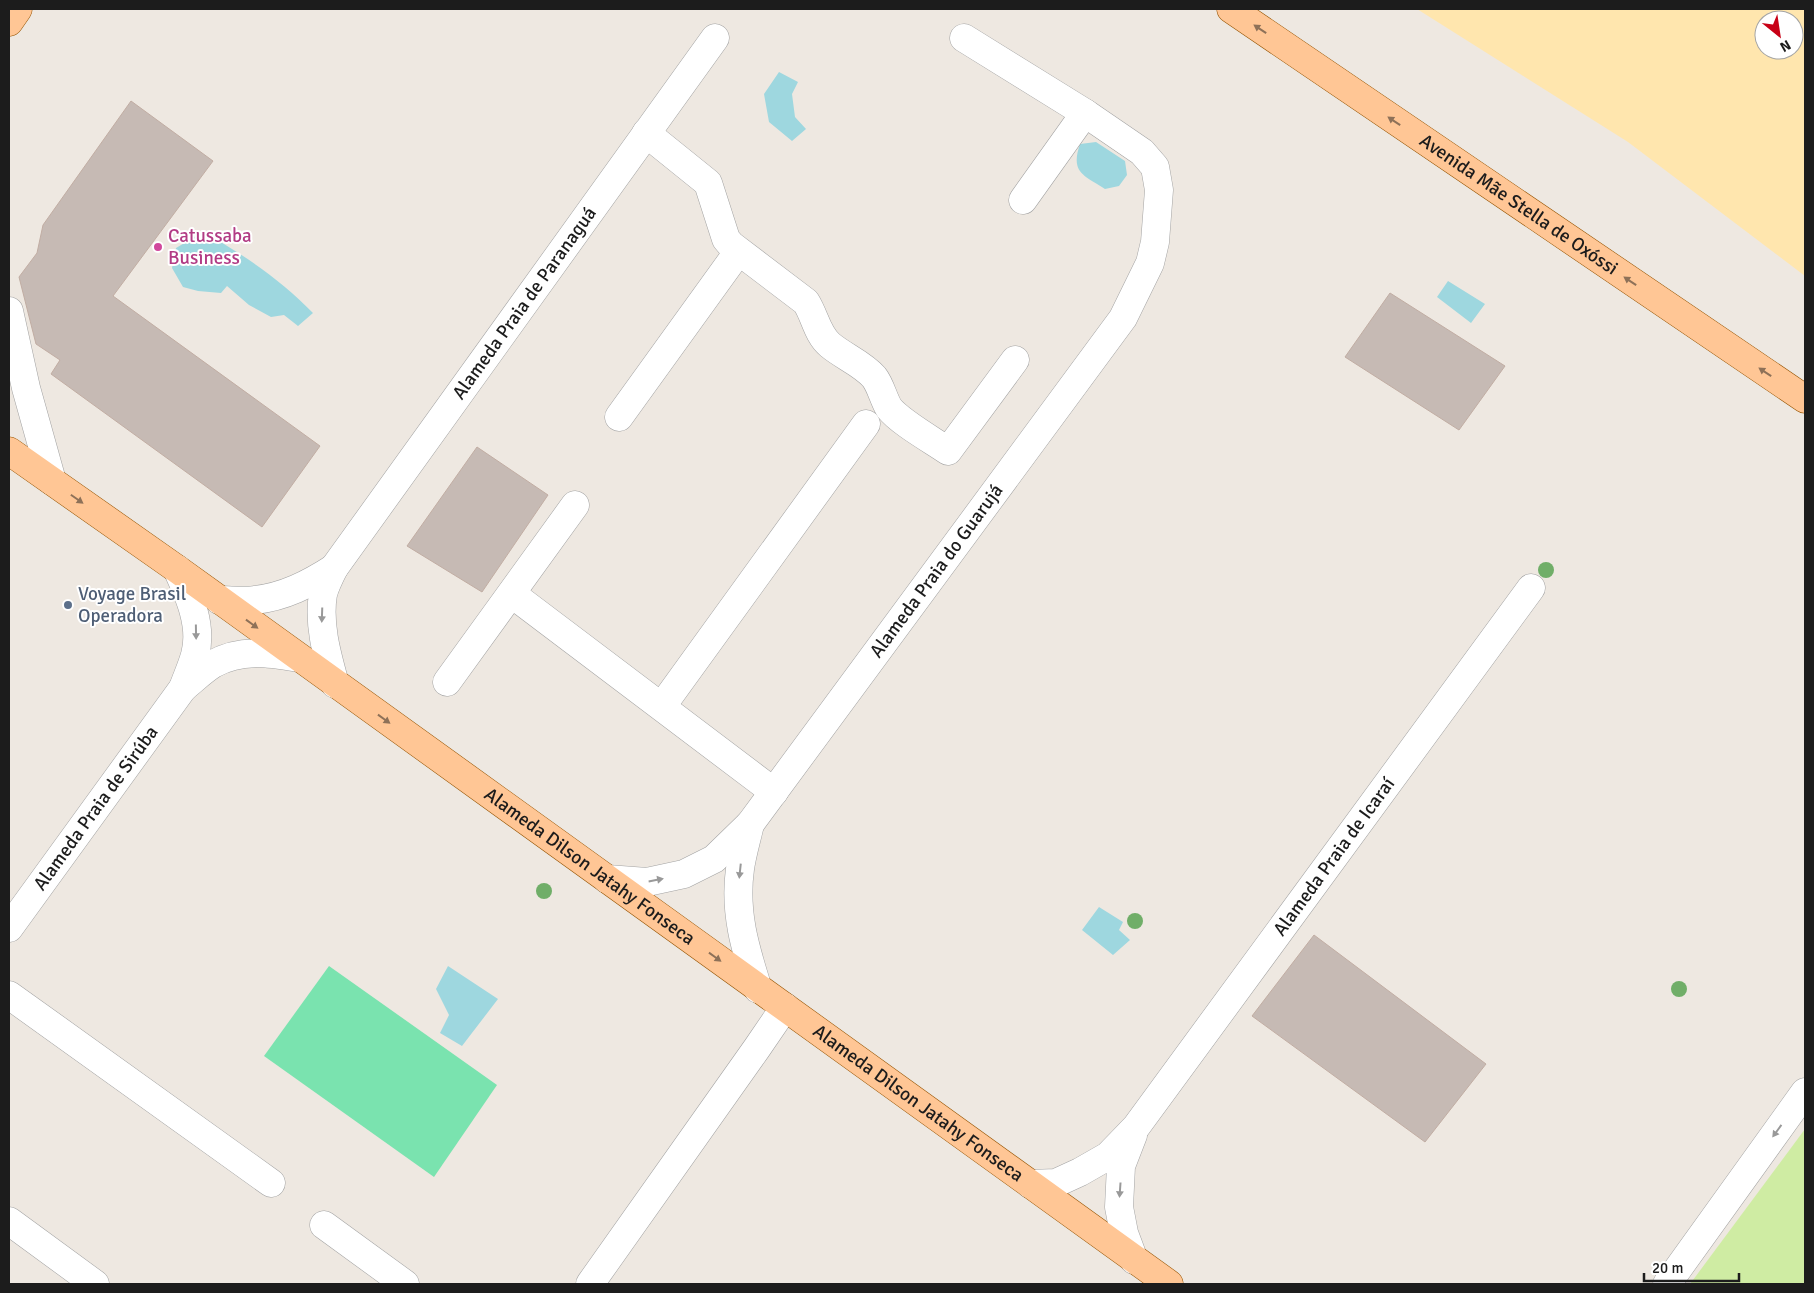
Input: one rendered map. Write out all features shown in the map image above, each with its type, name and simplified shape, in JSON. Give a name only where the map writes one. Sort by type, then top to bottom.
[{"type":"main road","points":[[9,22],[18,9]]},
{"type":"main road","name":"Avenida Mãe Stella de Oxóssi","points":[[1231,9],[1805,399]]},
{"type":"main road","name":"Alameda Dilson Jatahy Fonseca","points":[[9,451],[177,569],[1169,1284]]},
{"type":"street","name":"Alameda Praia de Paranaguá","points":[[335,684],[325,648],[322,624],[323,593],[334,568],[715,38]]},
{"type":"street","name":"Alameda Praia do Guarujá","points":[[607,879],[647,882],[684,874],[714,859],[750,824],[1124,318],[1150,263],[1155,242],[1159,190],[1155,168],[1142,152],[964,38]]},
{"type":"street","points":[[1023,200],[1085,114]]},
{"type":"street","points":[[646,133],[708,183],[726,239],[738,252],[806,302],[813,312],[820,333],[830,344],[873,376],[881,388],[888,406],[895,415],[948,451],[1015,360]]},
{"type":"street","points":[[619,417],[738,252]]},
{"type":"street","points":[[9,311],[26,388],[52,481]]},
{"type":"street","points":[[662,706],[866,424]]},
{"type":"street","points":[[448,682],[575,505]]},
{"type":"street","name":"Alameda Praia de Paranaguá","points":[[220,600],[254,601],[282,595],[309,584],[334,568]]},
{"type":"street","name":"Alameda Praia de Sirúba","points":[[9,928],[183,688],[196,654],[197,626],[191,602],[177,569]]},
{"type":"street","name":"Alameda Praia de Icaraí","points":[[1030,1184],[1056,1183],[1080,1172],[1108,1156],[1136,1127],[1531,588]]},
{"type":"street","points":[[512,594],[774,792]]},
{"type":"street","name":"Alameda Praia de Sirúba","points":[[183,688],[213,664],[236,654],[260,652],[300,658]]},
{"type":"street","name":"Alameda Praia do Guarujá","points":[[750,824],[740,868],[738,905],[743,942],[758,989]]},
{"type":"street","points":[[9,995],[271,1183]]},
{"type":"street","points":[[590,1284],[785,1007]]},
{"type":"street","points":[[1666,1284],[1805,1092]]},
{"type":"street","name":"Alameda Praia de Icaraí","points":[[1134,1260],[1124,1233],[1119,1207],[1121,1166],[1136,1127]]},
{"type":"street","points":[[9,1221],[95,1284]]},
{"type":"street","points":[[324,1225],[405,1284]]},
{"type":"green space","points":[[329,966],[497,1085],[434,1177],[264,1056]]},
{"type":"green space","points":[[1805,1129],[1805,1284],[1690,1284]]},
{"type":"sand","points":[[1417,9],[1805,9],[1805,276],[1628,142]]},
{"type":"water","points":[[779,72],[798,82],[792,94],[795,117],[806,129],[792,141],[769,122],[764,94]]},
{"type":"water","points":[[1096,142],[1125,161],[1127,175],[1119,186],[1105,189],[1085,176],[1078,167],[1077,154],[1080,144]]},
{"type":"water","points":[[203,232],[261,268],[313,313],[298,326],[284,315],[271,317],[249,305],[227,286],[221,293],[198,291],[183,287],[172,268],[176,248]]},
{"type":"water","points":[[1448,281],[1485,304],[1471,323],[1437,297]]},
{"type":"water","points":[[1099,907],[1123,922],[1119,930],[1130,940],[1113,955],[1082,930]]},
{"type":"water","points":[[448,966],[498,999],[462,1046],[440,1033],[449,1015],[436,989]]},
{"type":"building","points":[[131,101],[213,161],[113,296],[320,446],[262,527],[51,374],[60,360],[36,344],[19,277],[37,253],[43,225]]},
{"type":"building","points":[[1390,293],[1505,366],[1459,430],[1345,357]]},
{"type":"building","points":[[477,447],[548,495],[482,592],[407,546]]},
{"type":"building","points":[[1314,935],[1486,1064],[1425,1142],[1252,1016]]},
{"type":"place","name":"Catussaba Business","points":[[158,247]]},
{"type":"place","name":"Voyage Brasil Operadora","points":[[68,605]]}]
